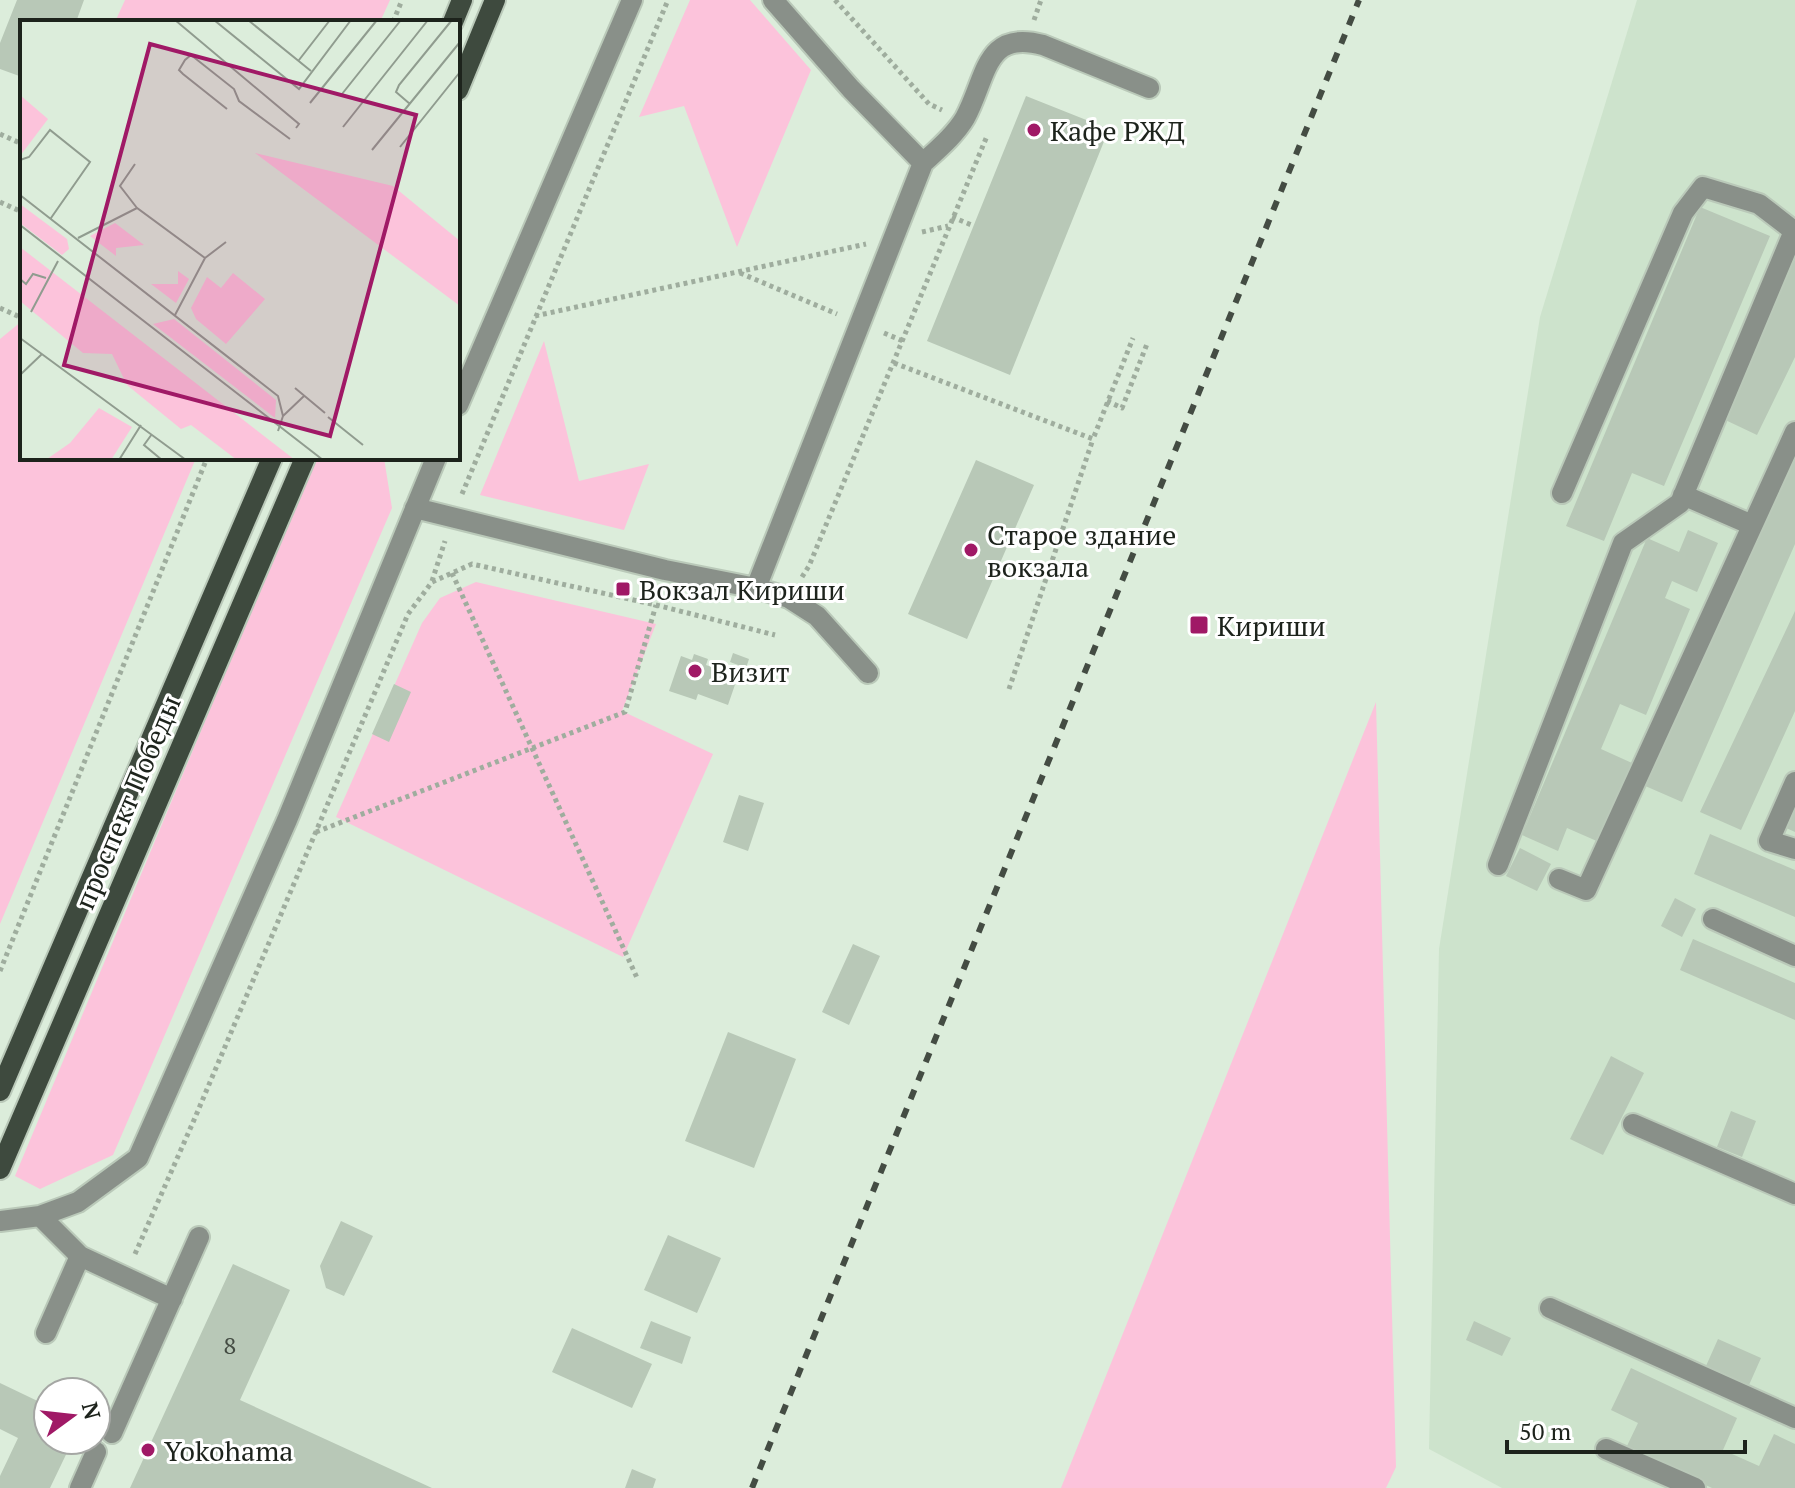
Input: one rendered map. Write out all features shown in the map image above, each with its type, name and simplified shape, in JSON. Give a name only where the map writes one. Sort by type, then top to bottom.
[{"type":"main road","points":[[454,20],[462,0]]},
{"type":"main road","points":[[460,85],[495,0]]},
{"type":"main road","name":"проспект Победы","points":[[0,1091],[271,460]]},
{"type":"main road","name":"проспект Победы","points":[[0,1169],[304,460]]},
{"type":"street","points":[[460,400],[632,0]]},
{"type":"street","points":[[773,0],[851,89],[923,163]]},
{"type":"street","points":[[756,588],[923,163],[964,120],[993,56],[1013,41],[1026,40],[1149,88]]},
{"type":"street","points":[[1498,865],[1623,543],[1680,503],[1794,231],[1759,204],[1703,187],[1683,213],[1562,493]]},
{"type":"street","points":[[1559,879],[1586,890],[1795,432]]},
{"type":"street","points":[[0,1221],[40,1216],[78,1202],[138,1158],[287,820],[435,460]]},
{"type":"street","points":[[1683,495],[1752,525]]},
{"type":"street","points":[[415,508],[789,598],[817,616],[868,673]]},
{"type":"street","points":[[1795,782],[1769,841],[1795,849]]},
{"type":"street","points":[[1713,919],[1795,956]]},
{"type":"street","points":[[1633,1124],[1795,1194]]},
{"type":"street","points":[[40,1216],[80,1256],[172,1299]]},
{"type":"street","points":[[112,1433],[199,1237]]},
{"type":"street","points":[[46,1333],[80,1256]]},
{"type":"street","points":[[1550,1308],[1795,1418]]},
{"type":"street","points":[[1606,1449],[1695,1488]]},
{"type":"street","points":[[80,1488],[94,1456]]},
{"type":"path","points":[[394,20],[402,0]]},
{"type":"path","points":[[459,501],[668,0]]},
{"type":"path","points":[[789,598],[809,566],[989,131],[929,104],[835,0]]},
{"type":"path","points":[[0,134],[20,143]]},
{"type":"path","points":[[0,202],[20,211]]},
{"type":"path","points":[[952,217],[974,226]]},
{"type":"path","points":[[521,319],[949,226]]},
{"type":"path","points":[[739,272],[903,341]]},
{"type":"path","points":[[0,308],[20,317]]},
{"type":"path","points":[[1009,689],[1093,439],[1133,338]]},
{"type":"path","points":[[1107,401],[1122,408],[1147,344]]},
{"type":"path","points":[[894,363],[1093,439]]},
{"type":"path","points":[[0,971],[206,460]]},
{"type":"path","points":[[125,1277],[408,614],[432,582],[442,550]]},
{"type":"path","points":[[432,582],[472,564],[775,635]]},
{"type":"path","points":[[452,573],[638,980]]},
{"type":"path","points":[[315,832],[625,712],[656,605]]},
{"type":"shaded area","points":[[125,0],[390,0],[381,20],[116,20]]},
{"type":"shaded area","points":[[690,0],[750,0],[811,70],[737,247],[684,106],[639,117]]},
{"type":"shaded area","points":[[1637,0],[1795,0],[1795,1488],[1502,1488],[1429,1449],[1439,949],[1540,317]]},
{"type":"shaded area","points":[[20,323],[20,460],[195,460],[0,924],[0,339]]},
{"type":"shaded area","points":[[544,341],[579,481],[649,464],[624,530],[480,495]]},
{"type":"shaded area","points":[[314,460],[384,460],[392,508],[113,1155],[40,1189],[15,1176]]},
{"type":"shaded area","points":[[476,582],[656,624],[622,711],[713,754],[623,957],[336,817],[422,623],[440,598]]},
{"type":"shaded area","points":[[1376,702],[1396,1467],[1386,1488],[1061,1488]]},
{"type":"building","points":[[17,0],[84,0],[77,20],[20,20],[20,76],[0,69],[0,43]]},
{"type":"building","points":[[1026,96],[1109,129],[1010,375],[927,341]]},
{"type":"building","points":[[1700,207],[1770,236],[1664,486],[1632,473],[1604,541],[1566,526]]},
{"type":"building","points":[[1795,259],[1795,357],[1757,435],[1719,417]]},
{"type":"building","points":[[1795,449],[1795,544],[1682,802],[1643,785]]},
{"type":"building","name":"Старое здание вокзала","points":[[976,460],[1034,485],[967,639],[908,614]]},
{"type":"building","points":[[1688,530],[1718,543],[1697,592],[1672,581],[1665,598],[1690,609],[1646,715],[1620,704],[1601,749],[1632,763],[1599,842],[1567,828],[1558,851],[1522,835],[1647,538],[1679,552]]},
{"type":"building","points":[[1795,611],[1795,711],[1741,830],[1700,812]]},
{"type":"building","points":[[733,653],[749,659],[746,668],[730,662]]},
{"type":"building","points":[[694,654],[708,659],[706,665],[738,676],[728,705],[698,694],[696,700],[669,691],[681,656],[692,660]]},
{"type":"building","points":[[394,684],[411,692],[389,742],[372,734]]},
{"type":"building","points":[[739,795],[764,803],[748,851],[723,842]]},
{"type":"building","points":[[1795,802],[1795,832],[1784,827]]},
{"type":"building","points":[[1710,834],[1795,870],[1795,917],[1694,874]]},
{"type":"building","points":[[1520,848],[1551,864],[1537,891],[1506,876]]},
{"type":"building","points":[[1675,898],[1696,909],[1682,937],[1661,926]]},
{"type":"building","points":[[1693,939],[1795,983],[1795,1020],[1680,970]]},
{"type":"building","points":[[853,944],[880,956],[849,1025],[822,1012]]},
{"type":"building","points":[[728,1032],[796,1059],[754,1168],[685,1141]]},
{"type":"building","points":[[1611,1056],[1644,1073],[1603,1155],[1570,1139]]},
{"type":"building","points":[[1731,1111],[1756,1121],[1742,1157],[1717,1147]]},
{"type":"building","points":[[341,1221],[373,1236],[344,1296],[326,1288],[320,1266]]},
{"type":"building","points":[[668,1235],[721,1258],[697,1313],[644,1290]]},
{"type":"building","points":[[233,1264],[290,1290],[240,1400],[432,1488],[130,1488]]},
{"type":"building","points":[[651,1321],[691,1337],[682,1364],[640,1348]]},
{"type":"building","points":[[1474,1321],[1511,1338],[1502,1356],[1466,1340]]},
{"type":"building","points":[[572,1328],[652,1364],[632,1408],[552,1372]]},
{"type":"building","points":[[1718,1339],[1761,1358],[1749,1385],[1706,1366]]},
{"type":"building","points":[[1631,1368],[1737,1418],[1723,1450],[1759,1466],[1774,1434],[1795,1444],[1795,1488],[1712,1488],[1626,1448],[1638,1423],[1611,1410]]},
{"type":"building","points":[[0,1383],[32,1398],[32,1456],[65,1456],[50,1488],[0,1488],[0,1476],[18,1438],[0,1429]]},
{"type":"building","points":[[632,1469],[656,1479],[653,1488],[625,1488]]},
{"type":"railway","points":[[752,1488],[1359,0]]},
{"type":"place","name":"Кафе РЖД","points":[[1034,130]]},
{"type":"place","name":"Старое здание вокзала","points":[[971,550]]},
{"type":"place","name":"Вокзал Кириши","points":[[623,589]]},
{"type":"place","name":"Кириши","points":[[1199,625]]},
{"type":"place","name":"Визит","points":[[695,671]]},
{"type":"place","name":"Yokohama","points":[[148,1450]]}]
